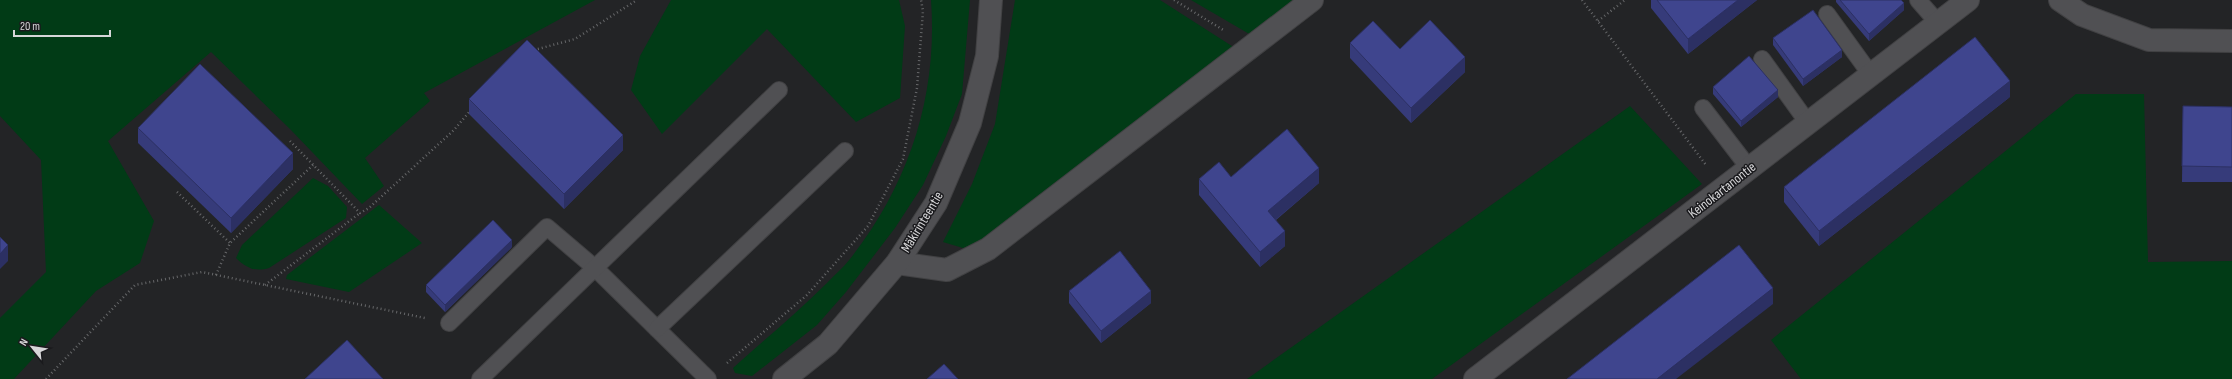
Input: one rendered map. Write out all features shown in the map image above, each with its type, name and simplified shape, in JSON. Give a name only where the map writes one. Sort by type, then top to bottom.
[{"type":"street","name":"Mäkirinteentie","points":[[784,379],[828,344],[897,263],[936,203],[970,123],[987,56],[991,0]]},
{"type":"street","points":[[897,263],[947,270],[988,249],[1312,0]]},
{"type":"street","name":"Keinokartanontie","points":[[1475,379],[1968,0]]},
{"type":"street","points":[[2060,0],[2082,16],[2149,40],[2232,41]]},
{"type":"lane","points":[[1918,0],[1938,23]]},
{"type":"lane","points":[[1827,14],[1871,75]]},
{"type":"lane","points":[[1762,59],[1808,123]]},
{"type":"lane","points":[[480,379],[779,90]]},
{"type":"lane","points":[[1703,108],[1749,168]]},
{"type":"lane","points":[[657,329],[845,151]]},
{"type":"lane","points":[[449,323],[547,228],[595,268],[708,379]]},
{"type":"path","points":[[528,51],[575,39],[637,0]]},
{"type":"path","points":[[708,379],[807,295],[868,226],[903,159],[917,88],[923,11],[921,0]]},
{"type":"path","points":[[1174,0],[1251,48]]},
{"type":"path","points":[[1582,0],[1724,188]]},
{"type":"path","points":[[1598,21],[1625,0]]},
{"type":"path","points":[[265,285],[360,213],[369,208],[454,130],[474,107]]},
{"type":"path","points":[[290,141],[360,213]]},
{"type":"path","points":[[216,275],[230,243],[313,165]]},
{"type":"path","points":[[177,192],[230,243]]},
{"type":"path","points":[[46,379],[135,285],[202,272],[449,323]]},
{"type":"green space","points":[[0,0],[595,0],[424,93],[430,101],[365,158],[384,186],[362,204],[290,129],[211,52],[108,141],[154,221],[140,263],[96,291],[14,379],[0,379],[0,318],[46,272],[41,160],[0,116]]},
{"type":"green space","points":[[671,0],[899,0],[905,26],[900,98],[856,122],[767,29],[662,134],[631,90],[640,56]]},
{"type":"green space","points":[[931,0],[970,0],[962,94],[946,136],[923,185],[895,228],[846,292],[817,325],[752,376],[735,373],[733,368],[804,305],[847,262],[871,230],[889,200],[915,137],[924,104],[930,70],[932,36]]},
{"type":"green space","points":[[1015,0],[1160,0],[1235,48],[984,241],[963,248],[943,242],[972,184],[995,124]]},
{"type":"green space","points":[[1191,0],[1299,0],[1251,35]]},
{"type":"green space","points":[[2076,94],[2144,94],[2148,262],[2232,261],[2232,379],[1801,379],[1771,340]]},
{"type":"green space","points":[[1630,106],[1702,184],[1432,379],[1247,379]]},
{"type":"green space","points":[[313,178],[328,186],[347,207],[346,218],[269,268],[259,270],[247,267],[236,258],[242,245]]},
{"type":"green space","points":[[379,205],[422,243],[349,292],[286,279],[287,275]]},
{"type":"building","points":[[1657,0],[1738,0],[1688,39]]},
{"type":"building","points":[[1840,0],[1901,0],[1904,3],[1869,34]]},
{"type":"building","points":[[1813,10],[1842,50],[1803,79],[1773,38]]},
{"type":"building","points":[[1430,20],[1465,57],[1411,108],[1350,43],[1373,21],[1400,49]]},
{"type":"building","points":[[1975,37],[2010,81],[1819,231],[1784,187]]},
{"type":"building","points":[[527,40],[623,135],[564,194],[469,99]]},
{"type":"building","points":[[1749,56],[1778,90],[1741,121],[1713,87]]},
{"type":"building","points":[[200,64],[293,153],[231,218],[138,128]]},
{"type":"building","points":[[2183,106],[2232,107],[2232,167],[2182,166]]},
{"type":"building","points":[[1287,129],[1319,168],[1268,211],[1285,231],[1260,252],[1199,179],[1219,162],[1231,177]]},
{"type":"building","points":[[493,220],[512,240],[445,305],[426,285]]},
{"type":"building","points":[[0,237],[8,245],[0,254]]},
{"type":"building","points":[[1739,245],[1773,288],[1657,379],[1567,379]]},
{"type":"building","points":[[1120,251],[1151,291],[1101,331],[1069,291]]},
{"type":"building","points":[[347,340],[383,379],[305,379]]},
{"type":"building","points":[[944,364],[958,379],[927,379]]}]
